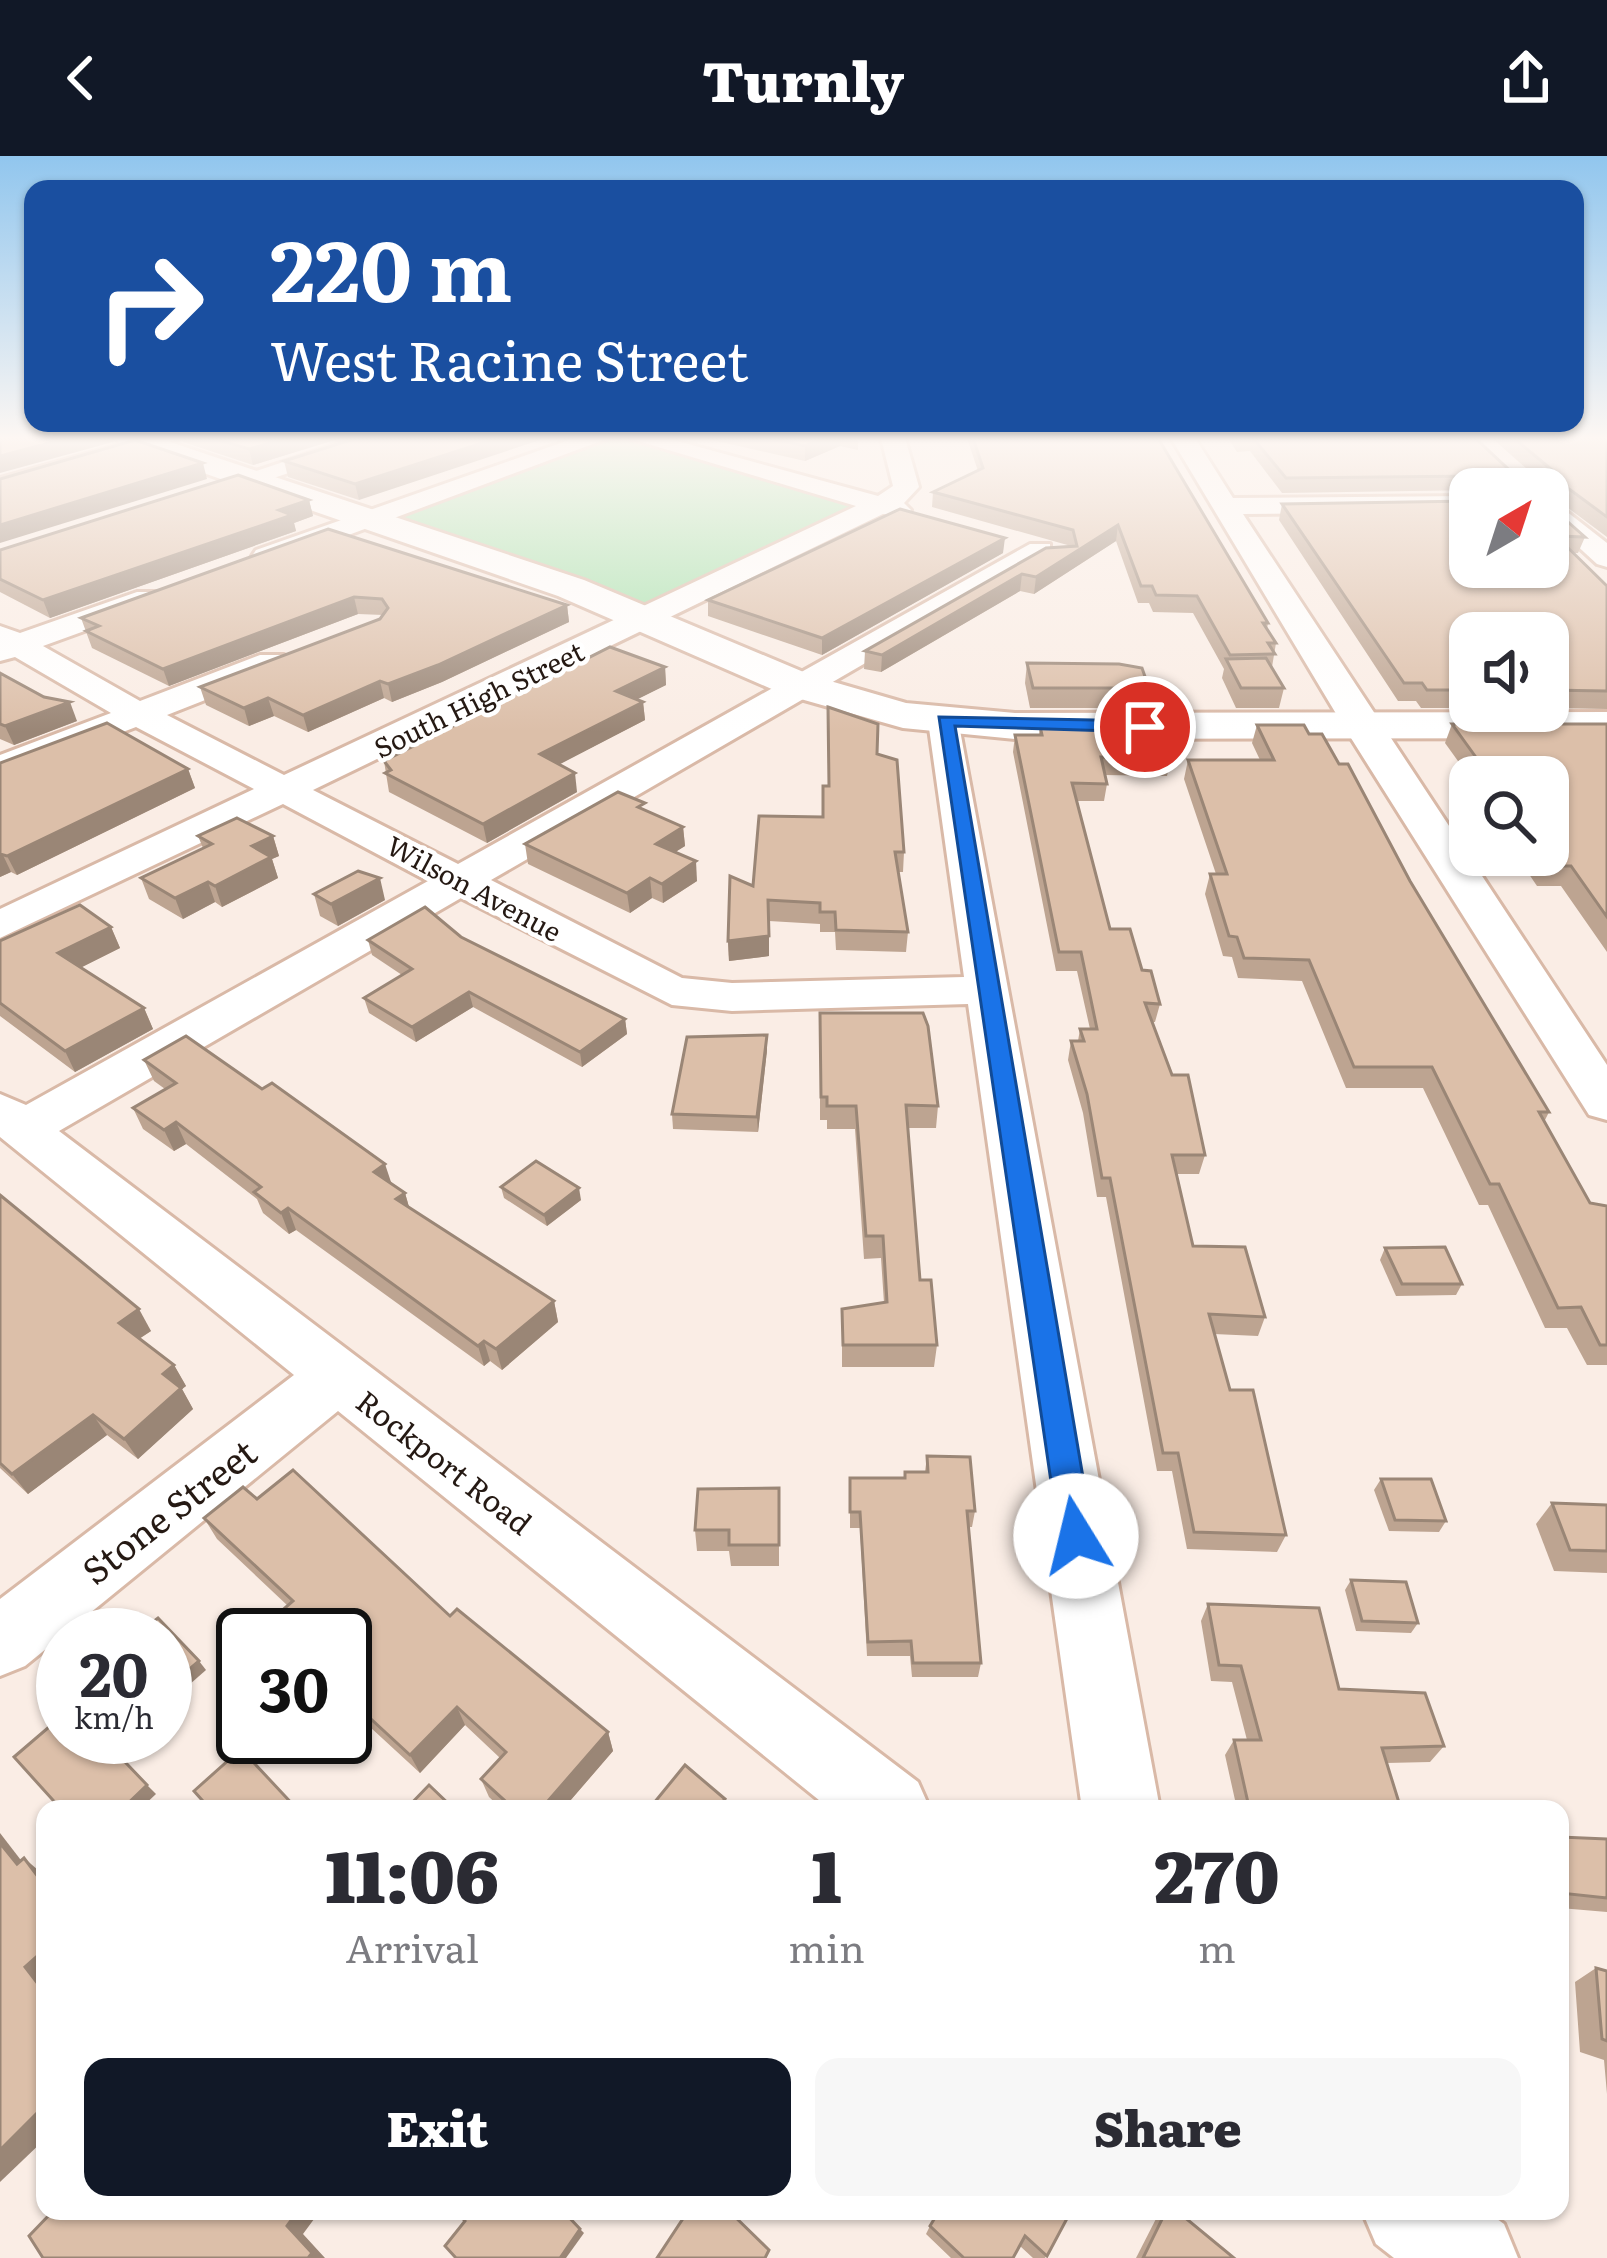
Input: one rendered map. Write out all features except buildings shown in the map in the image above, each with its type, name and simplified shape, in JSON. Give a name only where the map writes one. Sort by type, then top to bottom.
[{"type":"main road","points":[[419,536],[644,618],[798,685],[867,707],[946,721],[1015,726],[1607,725]]},
{"type":"street","points":[[237,566],[319,536]]},
{"type":"street","name":"South High Street","points":[[0,925],[816,536]]},
{"type":"street","points":[[1245,536],[1362,727],[1607,1103]]},
{"type":"street","points":[[1583,536],[1607,558]]},
{"type":"street","points":[[12,1120],[459,877],[798,685],[1051,553],[995,537]]},
{"type":"street","points":[[6,644],[171,590]]},
{"type":"street","name":"Wilson Avenue","points":[[6,644],[655,983],[691,996],[987,990]]},
{"type":"street","points":[[0,768],[307,649]]},
{"type":"street","points":[[946,721],[1120,1800]]},
{"type":"street","name":"Rockport Road","points":[[12,1120],[879,1800]]},
{"type":"street","name":"Stone Street","points":[[0,1642],[336,1377]]},
{"type":"street","points":[[1421,2220],[1470,2258]]},
{"type":"green space","points":[[419,536],[816,536],[644,618]]},
{"type":"route","points":[[1076,1536],[946,721],[1145,727]]}]
